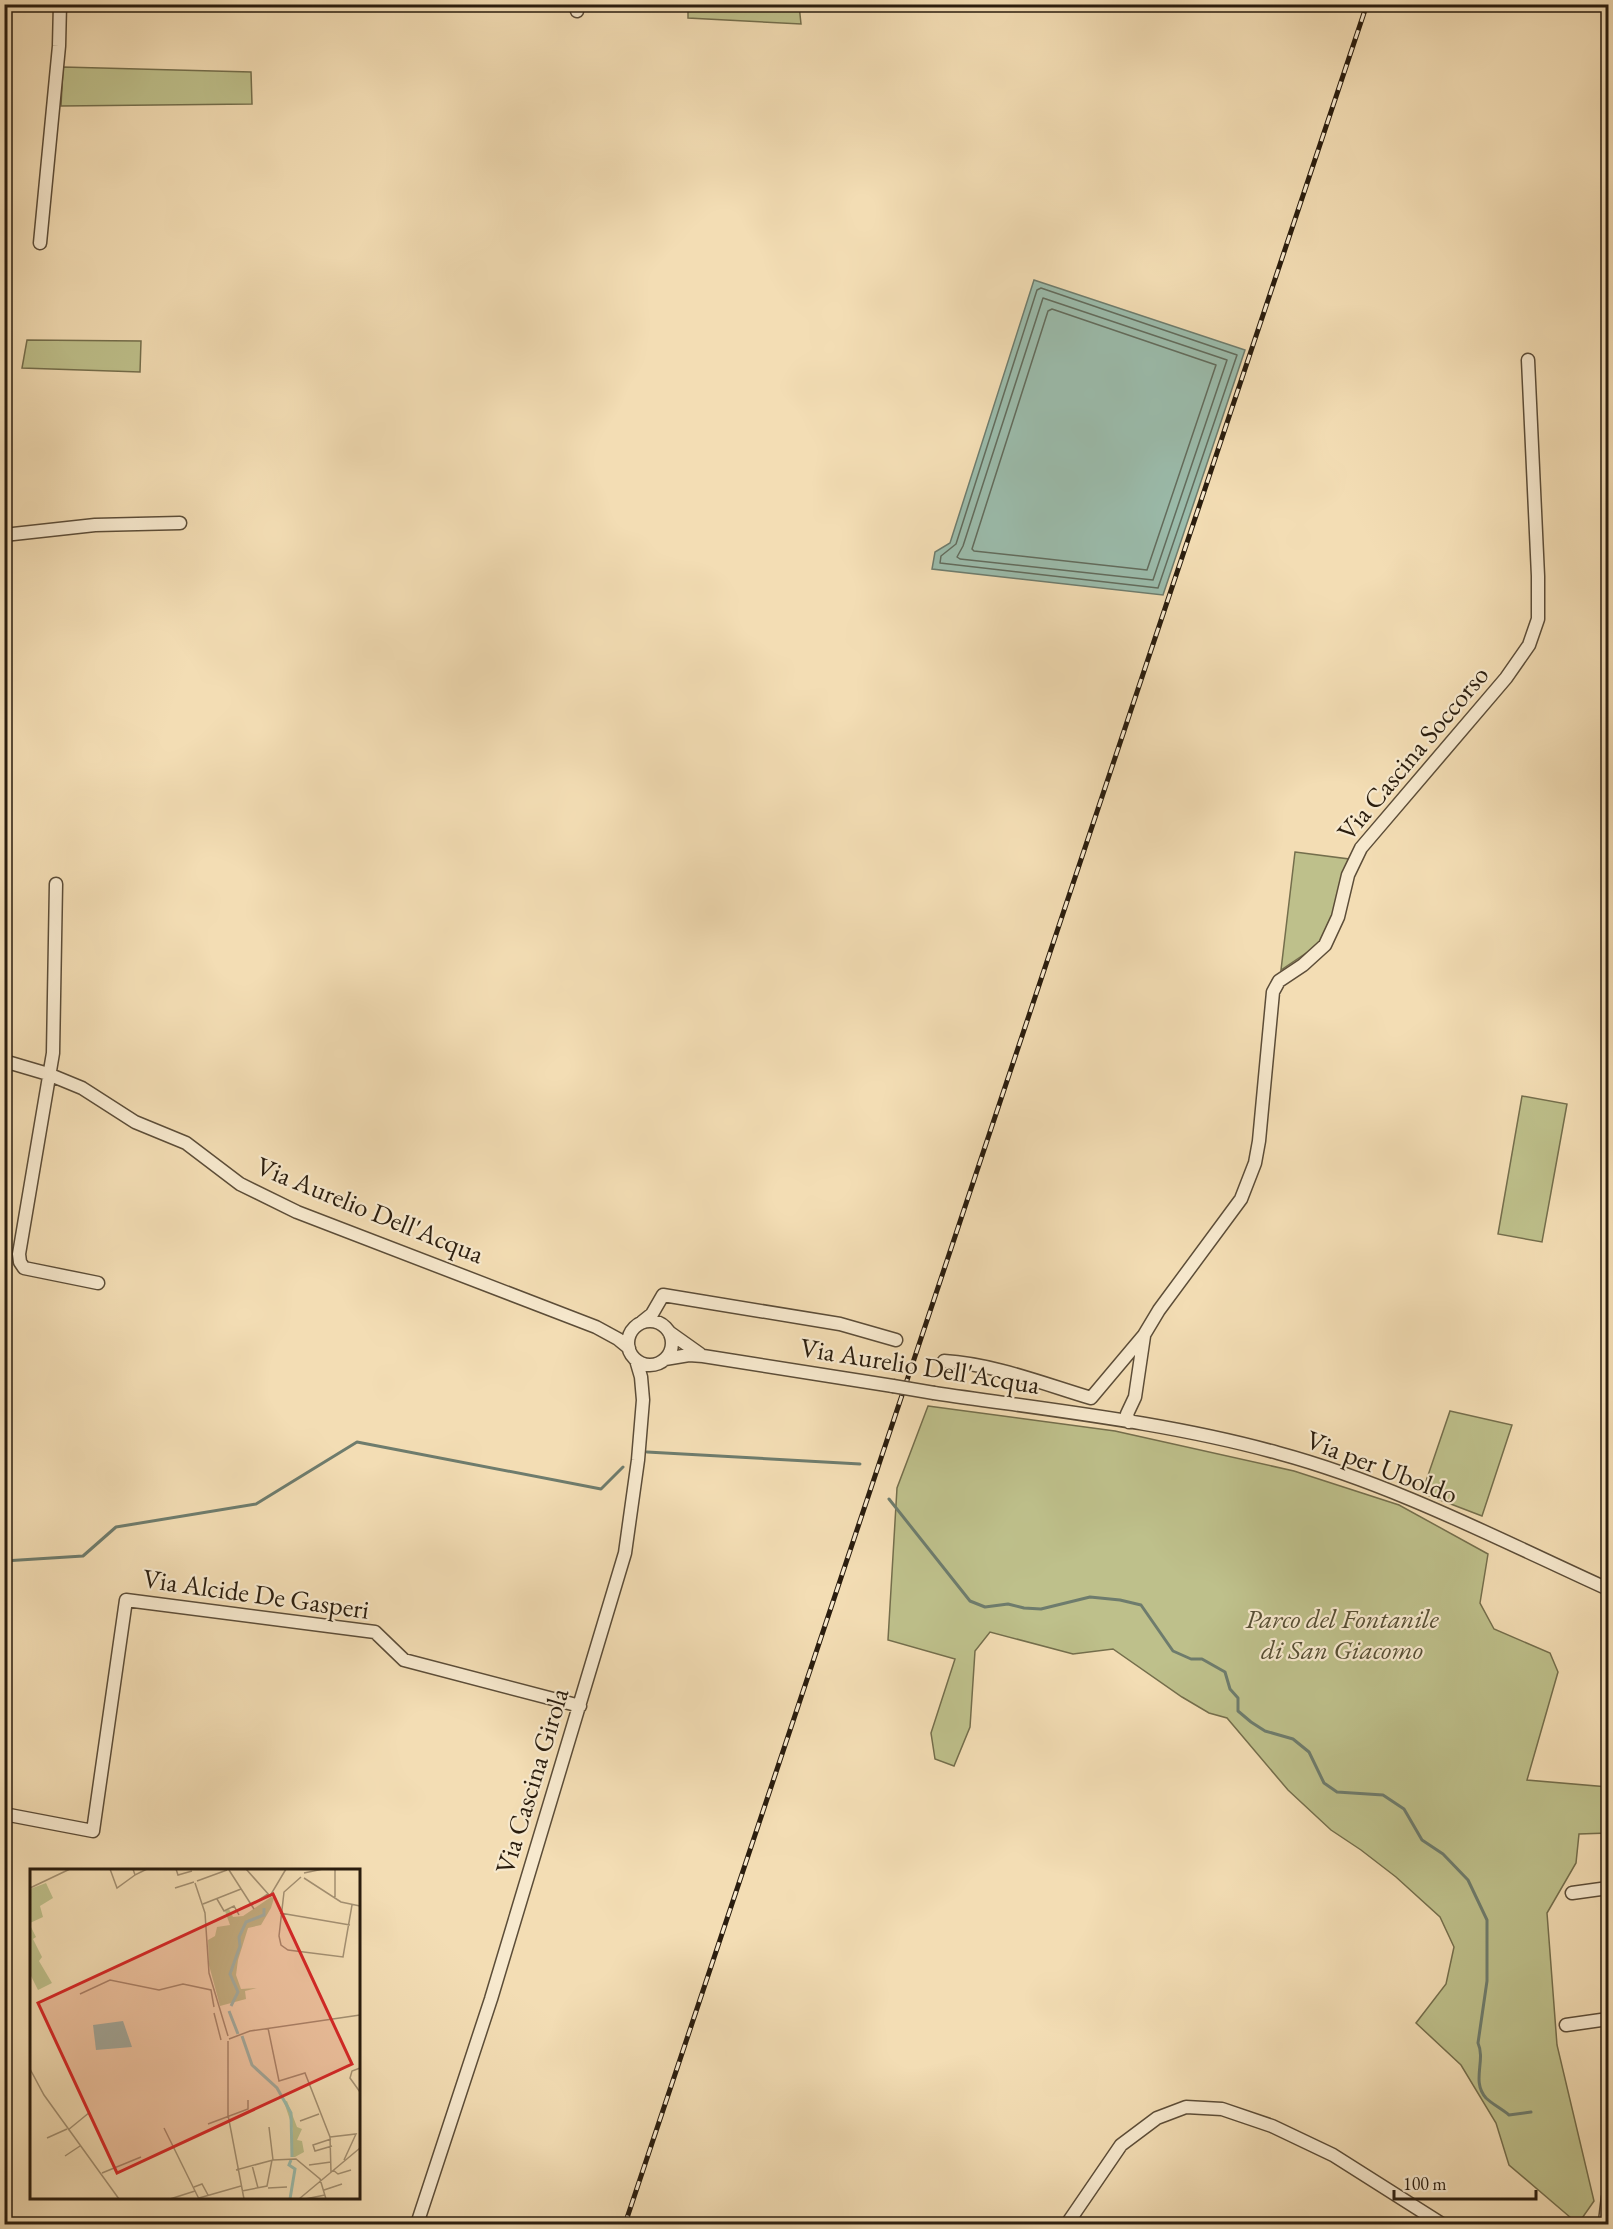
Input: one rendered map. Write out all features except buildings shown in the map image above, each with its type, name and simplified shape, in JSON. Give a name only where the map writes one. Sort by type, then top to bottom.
[{"type":"street","points":[[40,243],[59,46],[60,4]]},
{"type":"street","name":"Via Cascina Soccorso","points":[[945,1361],[963,1362],[992,1369],[1091,1398],[1144,1335],[1159,1310],[1241,1199],[1255,1163],[1259,1141],[1270,1009],[1276,985],[1325,945],[1338,917],[1348,875],[1360,848],[1506,678],[1530,645],[1538,619],[1538,576],[1528,360]]},
{"type":"street","points":[[4,535],[95,525],[180,523]]},
{"type":"street","points":[[56,884],[55,1029],[19,1254],[24,1268],[98,1283]]},
{"type":"street","name":"Via Aurelio Dell'Acqua","points":[[4,1061],[48,1074],[91,1093],[135,1122],[186,1143],[240,1184],[288,1208],[596,1327],[629,1348]]},
{"type":"street","points":[[663,1295],[663,1316],[672,1343],[668,1355],[662,1361],[648,1365],[636,1360],[629,1348],[630,1334],[652,1314],[663,1295]]},
{"type":"street","points":[[663,1295],[840,1324],[896,1340]]},
{"type":"street","points":[[638,1326],[653,1322],[667,1330]]},
{"type":"street","name":"Via Aurelio Dell'Acqua","points":[[596,1327],[614,1330],[638,1326]]},
{"type":"street","name":"Via Aurelio Dell'Acqua","points":[[667,1330],[682,1343],[704,1356]]},
{"type":"street","name":"Via Cascina Soccorso","points":[[1129,1422],[1137,1408],[1135,1396],[1144,1335]]},
{"type":"street","name":"Via Aurelio Dell'Acqua","points":[[662,1361],[689,1355],[704,1356],[1129,1422]]},
{"type":"street","name":"Via Cascina Girola","points":[[417,2224],[492,1999],[625,1553],[637,1471],[643,1401],[641,1377],[636,1360]]},
{"type":"street","name":"Via Cascina Girola","points":[[643,1401],[651,1376],[662,1361]]},
{"type":"street","name":"Via per Uboldo","points":[[1129,1422],[1230,1441],[1330,1469],[1411,1500],[1608,1588]]},
{"type":"street","name":"Via Alcide De Gasperi","points":[[4,1814],[93,1831],[126,1600],[375,1632],[404,1660],[580,1706]]},
{"type":"street","points":[[1572,1893],[1608,1888]]},
{"type":"street","points":[[1566,2025],[1608,2019]]},
{"type":"street","points":[[1067,2224],[1120,2145],[1157,2118],[1186,2108],[1222,2109],[1272,2126],[1334,2155],[1436,2223]]},
{"type":"street","points":[[1607,2224],[1605,2222],[1608,2197]]},
{"type":"green space","points":[[688,5],[799,5],[801,24],[688,18]]},
{"type":"green space","points":[[63,67],[251,72],[252,104],[61,106]]},
{"type":"green space","points":[[27,340],[141,341],[140,372],[22,368]]},
{"type":"green space","points":[[1295,852],[1349,859],[1338,912],[1318,945],[1281,970]]},
{"type":"green space","points":[[1522,1096],[1567,1104],[1542,1242],[1498,1234]]},
{"type":"green space","name":"Parco del Fontanile di San Giacomo","points":[[928,1406],[1115,1431],[1294,1471],[1399,1505],[1488,1554],[1480,1603],[1494,1629],[1550,1653],[1558,1672],[1527,1780],[1608,1787],[1608,1833],[1579,1834],[1576,1863],[1547,1913],[1557,2045],[1594,2201],[1578,2224],[1509,2165],[1496,2123],[1461,2065],[1416,2023],[1446,1984],[1454,1947],[1440,1917],[1396,1877],[1331,1830],[1288,1790],[1227,1718],[1209,1713],[1182,1697],[1113,1649],[1073,1654],[990,1632],[975,1651],[970,1727],[954,1766],[935,1759],[931,1733],[955,1659],[888,1640],[897,1488]]},
{"type":"green space","points":[[1450,1411],[1512,1425],[1482,1516],[1422,1493]]},
{"type":"water","points":[[1034,280],[1245,350],[1163,595],[932,569],[935,552],[950,543]]},
{"type":"waterway","points":[[4,1561],[83,1556],[116,1527],[256,1504],[357,1442],[601,1489],[623,1467]]},
{"type":"waterway","points":[[647,1452],[860,1464]]},
{"type":"waterway","points":[[889,1499],[970,1601],[985,1607],[1008,1604],[1041,1609],[1090,1597],[1141,1605],[1173,1651],[1191,1659],[1202,1659],[1225,1672],[1230,1689],[1238,1698],[1238,1711],[1265,1731],[1293,1739],[1309,1752],[1324,1783],[1337,1792],[1383,1795],[1404,1809],[1422,1840],[1443,1854],[1468,1880],[1487,1920],[1487,1981],[1478,2043],[1481,2057],[1479,2078],[1482,2091],[1488,2100],[1509,2115],[1531,2112]]},
{"type":"railway","points":[[625,2224],[1367,4]]}]
